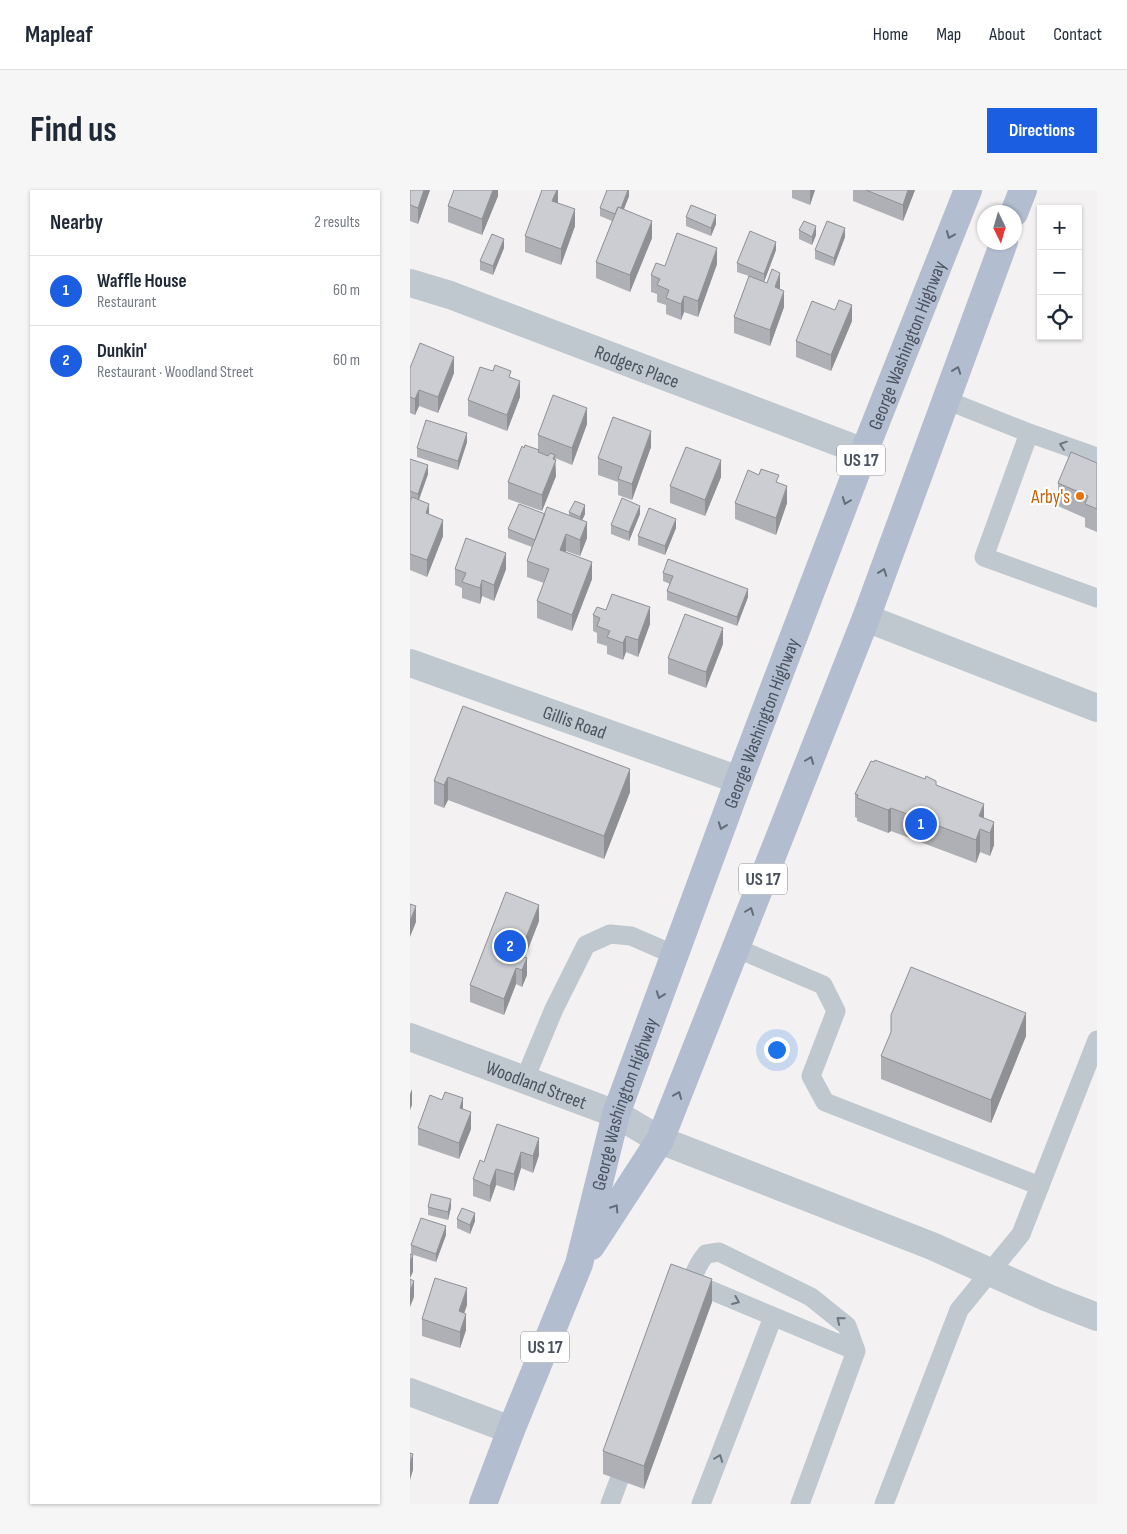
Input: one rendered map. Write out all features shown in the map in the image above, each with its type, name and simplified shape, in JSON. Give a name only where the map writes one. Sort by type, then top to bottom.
[{"type":"main road","name":"George Washington Highway","points":[[483,1504],[579,1264],[616,1114],[739,780],[864,452],[968,190]]},
{"type":"main road","points":[[1017,205],[1023,190]]},
{"type":"main road","name":"George Washington Highway","points":[[579,1264],[660,1140],[866,618],[1001,250]]},
{"type":"street","name":"Rodgers Place","points":[[410,283],[450,295],[864,452]]},
{"type":"street","points":[[866,618],[1097,708]]},
{"type":"street","name":"Gillis Road","points":[[410,663],[739,780]]},
{"type":"street","name":"Woodland Street","points":[[410,1038],[616,1114],[660,1140],[932,1246],[1097,1317]]},
{"type":"street","points":[[410,1392],[511,1430]]},
{"type":"lane","points":[[946,400],[1029,433],[1097,457]]},
{"type":"lane","points":[[1029,433],[984,557],[1097,598]]},
{"type":"lane","points":[[524,1081],[554,1009],[586,945],[610,934],[631,936],[675,955]]},
{"type":"lane","points":[[736,948],[823,985],[836,1011],[812,1076],[825,1102],[1040,1186]]},
{"type":"lane","points":[[884,1504],[959,1310],[1021,1234],[1097,1040]]},
{"type":"lane","points":[[800,1504],[856,1351],[847,1326],[811,1297],[719,1252],[706,1254],[699,1262],[691,1288],[773,1317],[856,1351]]},
{"type":"lane","points":[[701,1504],[773,1317]]},
{"type":"lane","points":[[610,1504],[619,1480]]},
{"type":"building","points":[[410,190],[424,190],[418,208],[410,205]]},
{"type":"building","points":[[454,190],[493,190],[482,219],[448,206]]},
{"type":"building","points":[[542,190],[557,190],[552,201],[575,209],[561,249],[525,236]]},
{"type":"building","points":[[607,190],[628,190],[621,208],[618,207],[615,214],[600,208]]},
{"type":"building","points":[[866,190],[908,190],[903,205]]},
{"type":"building","points":[[691,205],[716,215],[711,228],[686,217]]},
{"type":"building","points":[[618,207],[652,221],[630,275],[596,262]]},
{"type":"building","points":[[804,221],[816,226],[812,237],[799,230]]},
{"type":"building","points":[[827,221],[845,228],[834,258],[815,250]]},
{"type":"building","points":[[750,231],[776,242],[764,274],[737,263]]},
{"type":"building","points":[[677,233],[717,248],[698,301],[684,296],[681,304],[666,298],[669,290],[657,285],[660,279],[651,275],[656,263],[665,266]]},
{"type":"building","points":[[492,234],[504,239],[493,266],[480,261]]},
{"type":"building","points":[[772,269],[780,273],[775,287],[784,291],[770,330],[734,317],[749,276],[767,283]]},
{"type":"building","points":[[839,300],[852,305],[831,355],[796,341],[812,301],[835,310]]},
{"type":"building","points":[[420,343],[454,357],[438,397],[419,390],[415,399],[410,397],[410,368]]},
{"type":"building","points":[[495,365],[511,371],[509,377],[520,381],[507,415],[468,400],[480,367],[493,371]]},
{"type":"building","points":[[553,395],[587,408],[572,448],[538,435]]},
{"type":"building","points":[[613,417],[651,431],[632,484],[618,479],[622,467],[598,458]]},
{"type":"building","points":[[426,420],[467,433],[458,461],[417,448]]},
{"type":"building","points":[[525,445],[539,450],[538,452],[548,456],[550,453],[555,455],[553,459],[556,460],[542,495],[508,482],[522,446],[524,448]]},
{"type":"building","points":[[686,447],[721,460],[705,500],[670,486]]},
{"type":"building","points":[[1071,452],[1097,463],[1097,509],[1085,504],[1088,496],[1058,483]]},
{"type":"building","points":[[410,459],[428,465],[418,494],[410,491]]},
{"type":"building","points":[[761,469],[779,475],[776,482],[787,486],[776,518],[735,503],[748,470],[759,475]]},
{"type":"building","points":[[412,497],[429,504],[426,513],[443,520],[427,560],[410,554],[410,501]]},
{"type":"building","points":[[622,498],[640,506],[629,532],[611,525]]},
{"type":"building","points":[[575,501],[585,505],[580,517],[569,512]]},
{"type":"building","points":[[519,504],[545,514],[535,540],[508,529]]},
{"type":"building","points":[[547,507],[587,522],[580,540],[566,534],[560,550],[592,562],[572,615],[537,601],[549,569],[527,561]]},
{"type":"building","points":[[649,508],[676,519],[665,546],[638,536]]},
{"type":"building","points":[[466,538],[506,553],[494,585],[482,580],[480,588],[462,582],[466,573],[455,569]]},
{"type":"building","points":[[668,559],[748,589],[737,617],[667,591],[673,576],[663,573]]},
{"type":"building","points":[[612,594],[650,607],[638,640],[626,636],[623,643],[607,637],[610,631],[597,626],[600,618],[593,615],[597,607],[606,610]]},
{"type":"building","points":[[685,614],[723,628],[706,672],[668,658]]},
{"type":"building","points":[[463,706],[630,769],[604,836],[448,777],[444,785],[434,781]]},
{"type":"building","points":[[875,760],[925,779],[926,776],[936,781],[936,785],[984,804],[979,816],[994,822],[990,833],[980,829],[976,840],[891,808],[888,810],[857,798],[858,795],[855,794],[871,761],[874,762]]},
{"type":"building","points":[[506,892],[539,905],[519,955],[527,958],[522,970],[516,968],[504,999],[470,985]]},
{"type":"building","points":[[410,904],[416,906],[410,921]]},
{"type":"building","points":[[911,967],[1026,1013],[991,1100],[881,1056],[891,1032],[891,1015]]},
{"type":"building","points":[[445,1092],[463,1098],[460,1108],[471,1112],[459,1143],[418,1128],[430,1095],[442,1100]]},
{"type":"building","points":[[497,1124],[539,1138],[533,1156],[521,1152],[514,1174],[496,1169],[490,1186],[473,1179],[480,1160],[484,1162]]},
{"type":"building","points":[[431,1194],[451,1199],[448,1212],[428,1207]]},
{"type":"building","points":[[462,1208],[475,1213],[470,1225],[457,1219]]},
{"type":"building","points":[[421,1218],[446,1226],[436,1254],[411,1245]]},
{"type":"building","points":[[671,1264],[712,1279],[644,1466],[603,1451]]},
{"type":"building","points":[[435,1278],[467,1288],[459,1311],[466,1314],[460,1332],[422,1319]]},
{"type":"building","points":[[410,1279],[414,1281],[410,1291]]},
{"type":"building","points":[[410,1453],[413,1454],[410,1464]]},
{"type":"place","name":"Arby's","points":[[1080,496]]},
{"type":"place","name":"Waffle House","points":[[921,824]]},
{"type":"place","name":"Dunkin'","points":[[510,946]]}]
